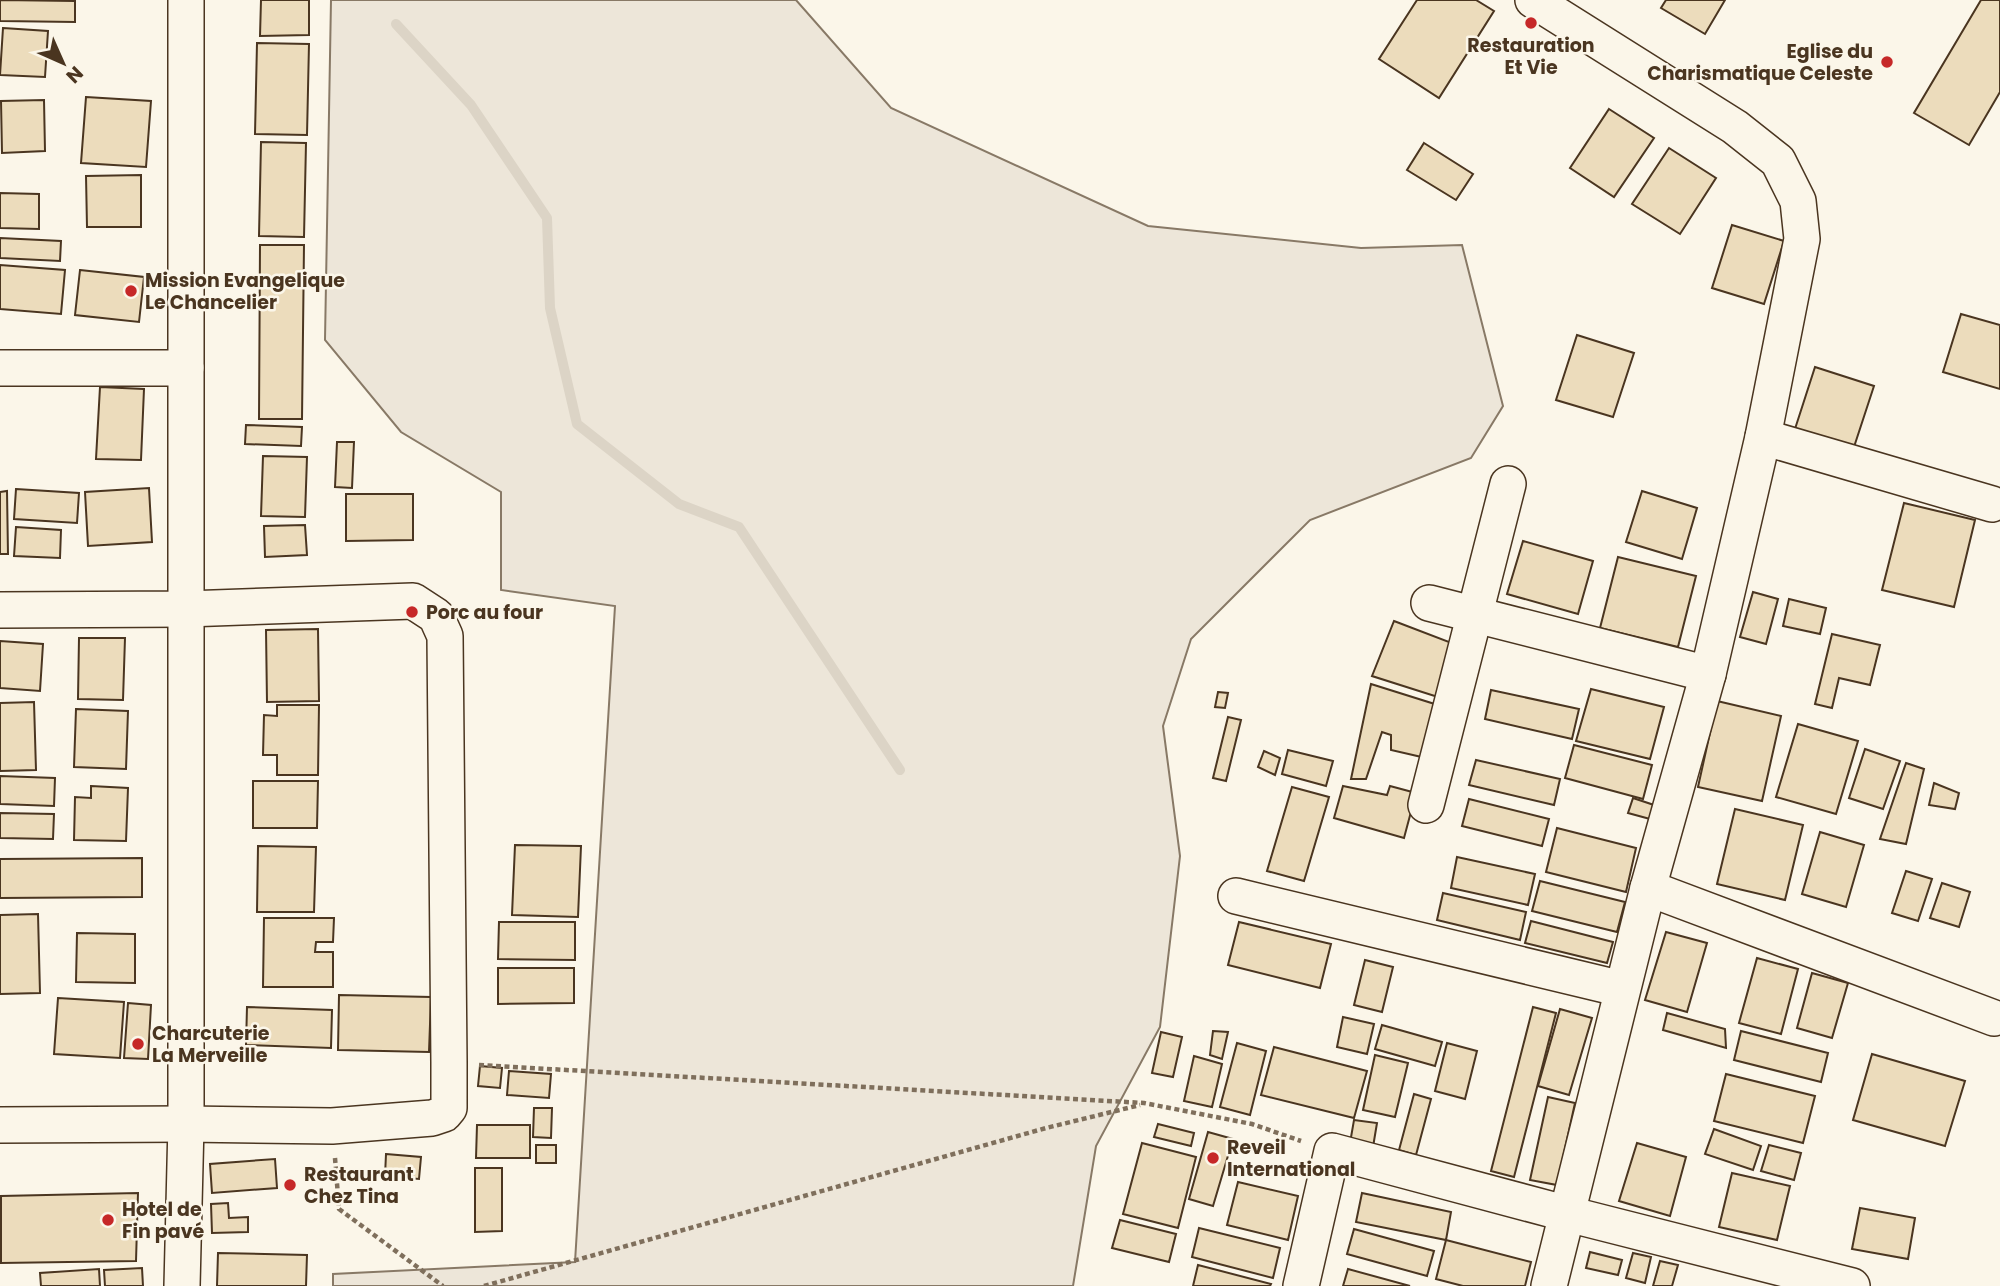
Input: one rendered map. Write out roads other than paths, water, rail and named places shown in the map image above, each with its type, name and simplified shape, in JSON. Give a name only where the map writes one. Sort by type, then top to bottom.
[{"type":"street","points":[[182,1286],[186,1124],[186,0]]},
{"type":"street","points":[[1533,0],[1735,128],[1778,161],[1798,201],[1802,239],[1763,437],[1708,674],[1648,888],[1549,1286]]},
{"type":"street","points":[[0,368],[186,368]]},
{"type":"street","points":[[1763,437],[1992,504]]},
{"type":"street","points":[[1426,805],[1508,484]]},
{"type":"street","points":[[0,610],[186,609],[413,601],[436,616],[445,636],[449,1062],[449,1108],[444,1114],[432,1118],[332,1126],[0,1125]]},
{"type":"street","points":[[1429,603],[1708,674]]},
{"type":"street","points":[[1648,888],[1994,1018]]},
{"type":"street","points":[[1236,896],[1622,989]]},
{"type":"street","points":[[1301,1286],[1332,1151],[1852,1286]]},
{"type":"waterway","points":[[396,24],[471,105],[547,218],[550,308],[577,424],[679,504],[739,527],[900,770]]},
{"type":"place","name":"Restauration Et Vie","points":[[1531,23]]},
{"type":"place","name":"Eglise du Charismatique Celeste","points":[[1887,62]]},
{"type":"place","name":"Mission Evangelique Le Chancelier","points":[[131,291]]},
{"type":"place","name":"Porc au four","points":[[412,612]]},
{"type":"place","name":"Charcuterie La Merveille","points":[[138,1044]]},
{"type":"place","name":"Reveil International","points":[[1213,1158]]},
{"type":"place","name":"Restaurant Chez Tina","points":[[290,1185]]},
{"type":"place","name":"Hotel de Fin pavé","points":[[108,1220]]}]
